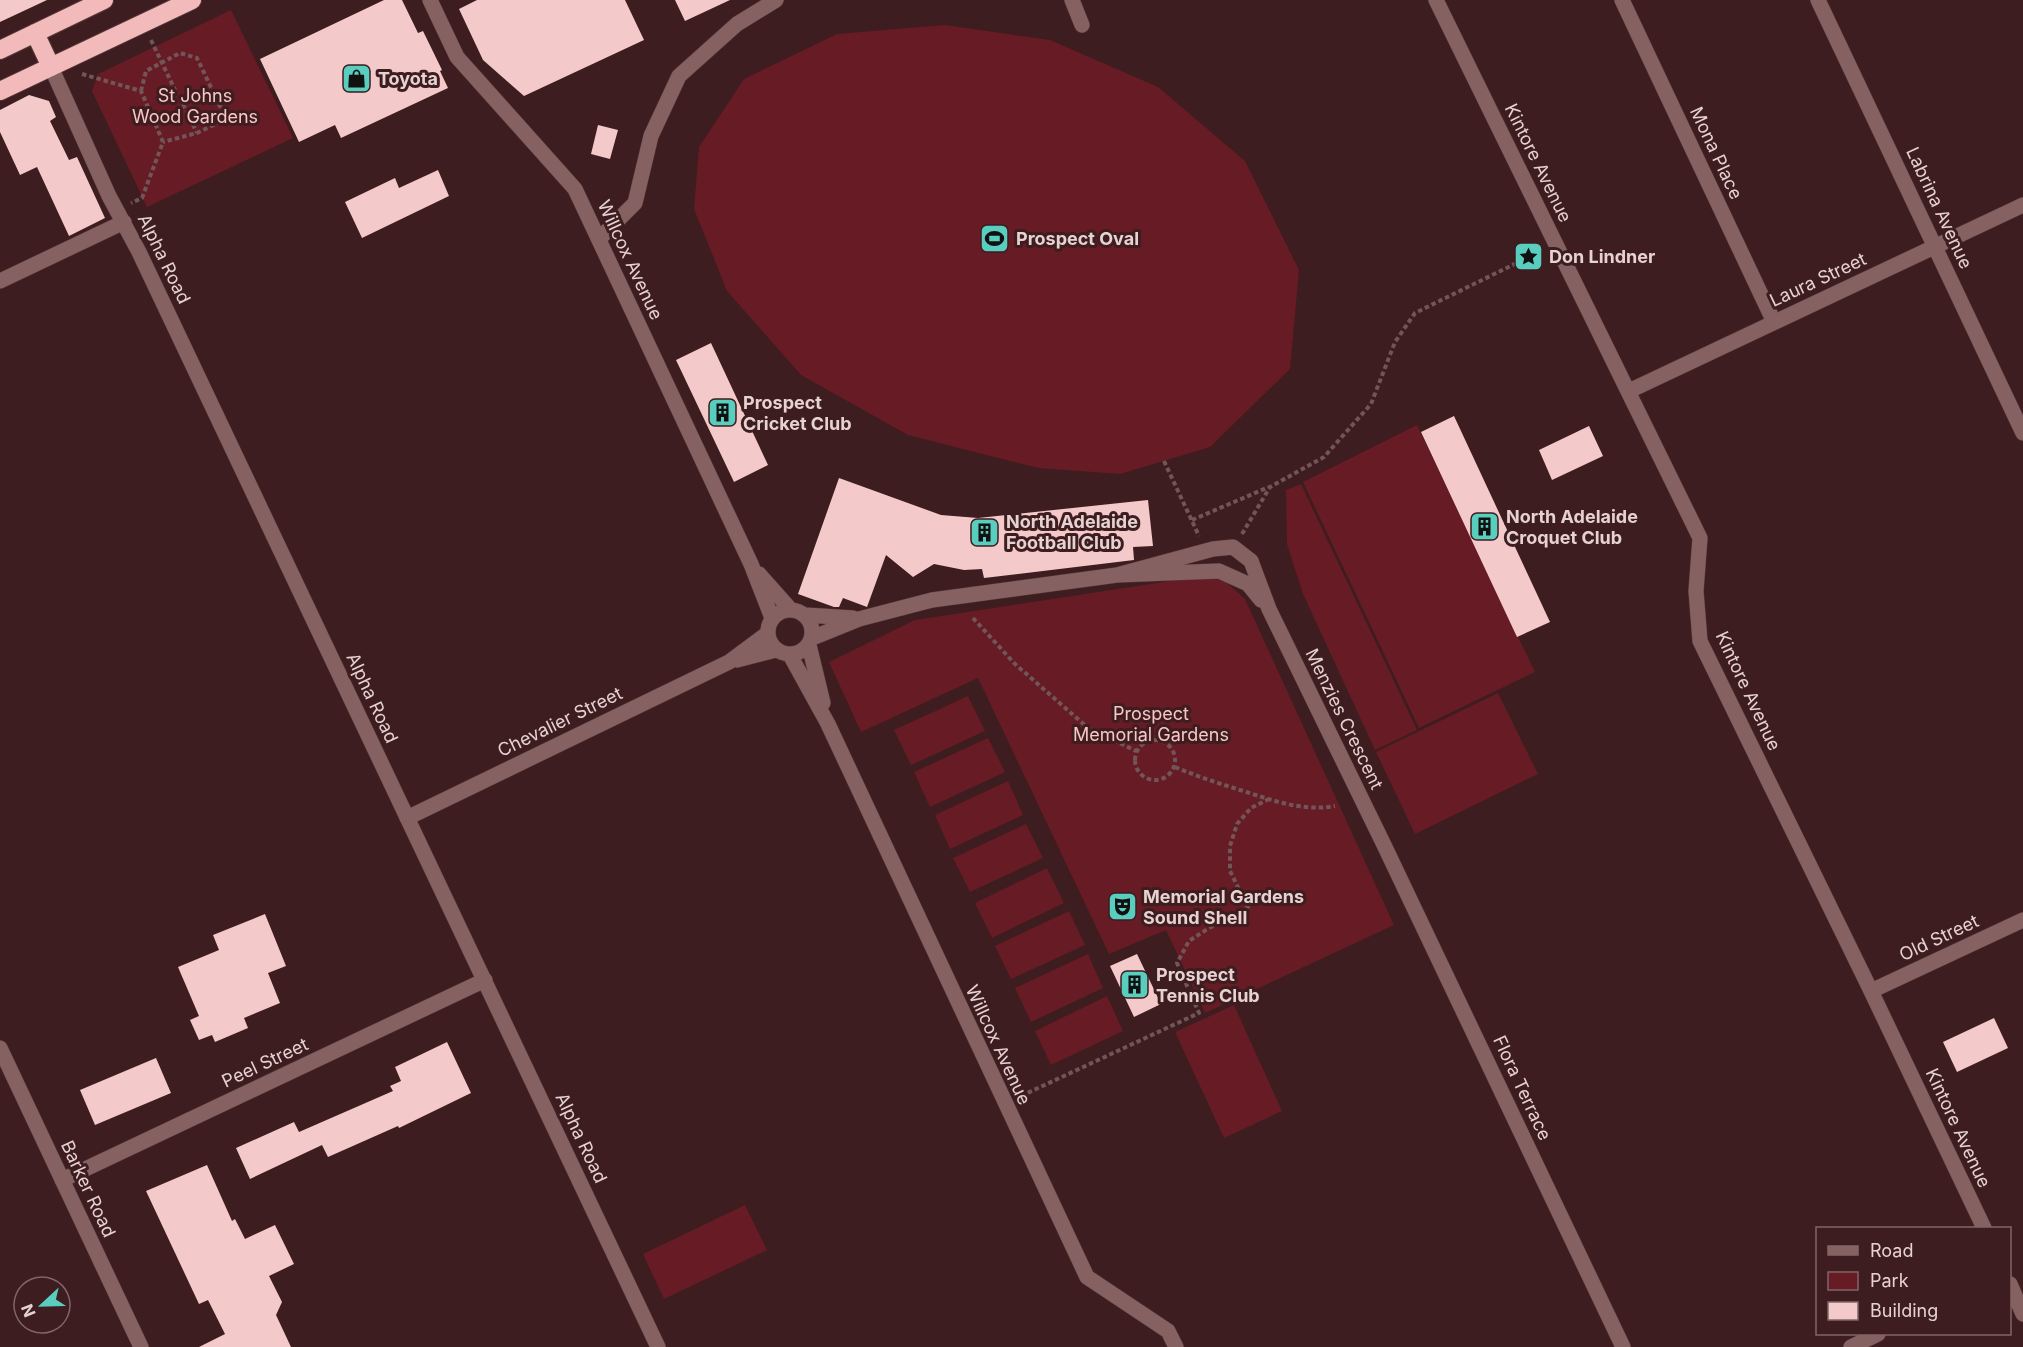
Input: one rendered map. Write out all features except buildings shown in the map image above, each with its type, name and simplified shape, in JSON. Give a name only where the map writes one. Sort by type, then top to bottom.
[{"type":"highway","points":[[0,50],[104,0]]},
{"type":"highway","points":[[0,91],[192,0]]},
{"type":"highway","points":[[35,33],[51,67]]},
{"type":"street","name":"Willcox Avenue","points":[[430,0],[457,57],[575,189],[751,564],[770,625]]},
{"type":"street","points":[[598,239],[635,203],[651,136],[680,76],[737,24],[776,0]]},
{"type":"street","points":[[1072,0],[1082,25]]},
{"type":"street","name":"Kintore Avenue","points":[[1436,0],[1700,538],[1696,591],[1700,641],[1984,1227]]},
{"type":"street","name":"Mona Place","points":[[1622,0],[1774,322]]},
{"type":"street","name":"Labrina Avenue","points":[[1818,0],[2023,433]]},
{"type":"street","name":"Alpha Road","points":[[51,67],[658,1347]]},
{"type":"street","name":"Laura Street","points":[[1629,391],[2023,205]]},
{"type":"street","points":[[0,281],[121,216]]},
{"type":"street","name":"Menzies Crescent","points":[[1118,575],[1206,550],[1233,547],[1251,561],[1269,609],[1385,847]]},
{"type":"street","name":"Willcox Avenue","points":[[751,564],[798,612]]},
{"type":"street","name":"Menzies Crescent","points":[[811,641],[859,619],[932,600],[1118,575],[1219,571],[1248,584],[1269,609]]},
{"type":"street","points":[[783,611],[798,612],[810,622],[811,641],[804,651],[783,652],[769,640],[770,625],[783,611]]},
{"type":"street","name":"Menzies Crescent","points":[[798,612],[859,619]]},
{"type":"street","name":"Chevalier Street","points":[[729,662],[770,625]]},
{"type":"street","name":"Willcox Avenue","points":[[811,641],[828,724]]},
{"type":"street","name":"Willcox Avenue","points":[[783,652],[828,724],[1087,1277],[1168,1331],[1176,1347]]},
{"type":"street","name":"Chevalier Street","points":[[407,818],[729,662],[783,652]]},
{"type":"street","name":"Flora Terrace","points":[[1385,847],[1623,1347]]},
{"type":"street","name":"Old Street","points":[[1871,991],[2023,920]]},
{"type":"street","name":"Peel Street","points":[[62,1180],[485,980]]},
{"type":"street","name":"Barker Road","points":[[0,1048],[141,1347]]},
{"type":"street","points":[[2011,1286],[2023,1314]]},
{"type":"street","points":[[1851,1347],[1876,1335]]},
{"type":"path","points":[[143,23],[177,93]]},
{"type":"path","points":[[121,216],[142,198],[163,142],[141,92],[146,71],[180,53],[197,58],[226,119],[197,133],[163,142]]},
{"type":"path","points":[[79,73],[141,92]]},
{"type":"path","points":[[183,104],[197,133]]},
{"type":"path","points":[[1192,520],[1270,487],[1324,457],[1371,404],[1395,342],[1415,313],[1556,243]]},
{"type":"path","points":[[1164,461],[1206,550]]},
{"type":"path","points":[[1233,547],[1270,487]]},
{"type":"path","points":[[973,618],[1015,664],[1087,727],[1137,752]]},
{"type":"path","points":[[1160,740],[1170,745],[1173,750],[1176,756],[1174,767],[1165,777],[1154,780],[1142,776],[1135,763],[1137,752],[1147,743],[1160,740]]},
{"type":"path","points":[[1174,767],[1269,799],[1309,808],[1335,806]]},
{"type":"path","points":[[1004,1104],[1199,1013],[1177,963],[1189,941],[1209,928],[1249,910],[1230,871],[1230,846],[1237,824],[1251,808],[1269,799]]},
{"type":"green space","name":"St Johns Wood Gardens","points":[[231,10],[293,138],[147,207],[92,91],[98,74]]},
{"type":"green space","name":"Prospect Oval","points":[[945,25],[1050,40],[1158,87],[1245,161],[1299,270],[1290,369],[1210,447],[1120,474],[1038,468],[908,435],[801,375],[727,291],[694,209],[699,147],[744,79],[837,34]]},
{"type":"green space","points":[[1417,425],[1535,672],[1419,728],[1303,482]]},
{"type":"green space","points":[[1301,484],[1417,730],[1375,750],[1303,594],[1287,544],[1286,490]]},
{"type":"green space","name":"Prospect Memorial Gardens","points":[[1203,576],[1226,582],[1245,599],[1394,925],[1205,1013],[1166,930],[1109,954],[978,678],[861,732],[829,662],[915,620]]},
{"type":"green space","points":[[1498,693],[1538,774],[1415,834],[1376,752]]},
{"type":"green space","points":[[968,696],[985,731],[911,765],[894,730]]},
{"type":"green space","points":[[988,738],[1005,772],[930,807],[914,772]]},
{"type":"green space","points":[[1008,781],[1023,815],[950,849],[935,815]]},
{"type":"green space","points":[[1026,824],[1043,858],[970,892],[953,858]]},
{"type":"green space","points":[[1047,868],[1064,903],[992,938],[975,903]]},
{"type":"green space","points":[[1069,911],[1085,945],[1011,979],[995,946]]},
{"type":"green space","points":[[1088,954],[1103,988],[1031,1022],[1015,988]]},
{"type":"green space","points":[[1107,996],[1123,1031],[1051,1065],[1035,1031]]},
{"type":"green space","points":[[1234,1005],[1282,1111],[1224,1138],[1175,1032]]},
{"type":"green space","points":[[745,1205],[767,1250],[664,1299],[643,1254]]},
{"type":"place","name":"Toyota","points":[[357,79]]},
{"type":"place","name":"Prospect Oval","points":[[995,239]]},
{"type":"place","name":"Don Lindner","points":[[1528,257]]},
{"type":"place","name":"Prospect Cricket Club","points":[[722,413]]},
{"type":"place","name":"North Adelaide Croquet Club","points":[[1485,527]]},
{"type":"place","name":"North Adelaide Football Club","points":[[985,532]]},
{"type":"place","name":"Memorial Gardens Sound Shell","points":[[1122,907]]},
{"type":"place","name":"Prospect Tennis Club","points":[[1135,985]]}]
